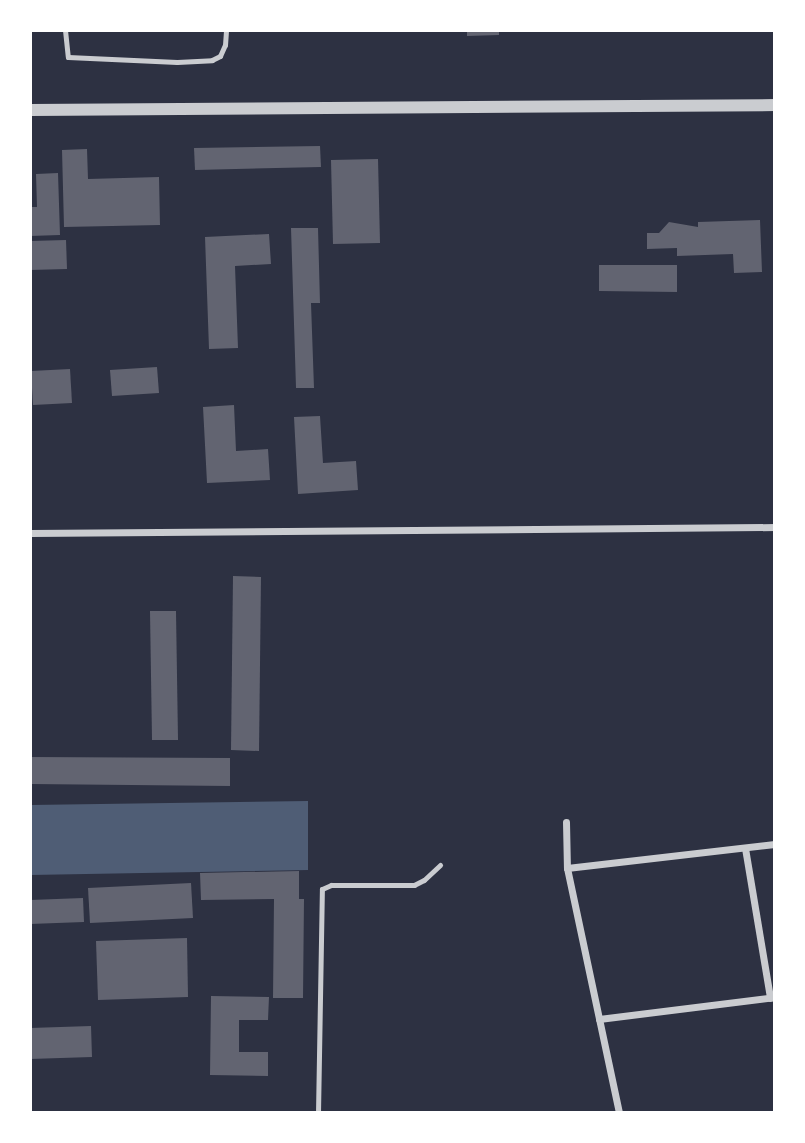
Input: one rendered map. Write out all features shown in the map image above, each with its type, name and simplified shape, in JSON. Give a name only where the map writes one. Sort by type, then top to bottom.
[{"type":"street","points":[[30,110],[775,105]]},
{"type":"street","points":[[30,533],[775,527]]},
{"type":"street","points":[[566,822],[567,868],[619,1113]]},
{"type":"street","points":[[567,868],[775,845]]},
{"type":"street","points":[[599,1019],[773,998],[745,848]]},
{"type":"lane","points":[[65,30],[68,57],[177,62],[212,60],[220,56],[225,46],[226,30]]},
{"type":"lane","points":[[318,1113],[322,889],[331,885],[414,885],[425,880],[440,865]]},
{"type":"water","points":[[308,801],[308,870],[30,875],[30,805]]},
{"type":"building","points":[[467,30],[499,30],[499,35],[467,36]]},
{"type":"building","points":[[320,146],[321,167],[195,170],[194,148]]},
{"type":"building","points":[[87,149],[88,179],[159,177],[160,225],[64,227],[62,150]]},
{"type":"building","points":[[378,159],[380,243],[333,244],[331,160]]},
{"type":"building","points":[[58,173],[60,235],[30,236],[30,207],[37,207],[36,174]]},
{"type":"building","points":[[760,220],[762,272],[734,273],[733,254],[677,256],[677,248],[647,249],[647,233],[659,233],[669,222],[698,227],[698,222]]},
{"type":"building","points":[[291,228],[318,228],[320,303],[311,303],[314,388],[296,388]]},
{"type":"building","points":[[269,234],[271,264],[235,266],[238,348],[209,349],[205,237]]},
{"type":"building","points":[[66,240],[67,269],[30,270],[30,241]]},
{"type":"building","points":[[599,265],[677,265],[677,292],[599,291]]},
{"type":"building","points":[[157,367],[159,393],[112,396],[110,370]]},
{"type":"building","points":[[70,369],[72,403],[33,405],[31,371]]},
{"type":"building","points":[[234,405],[236,451],[268,449],[270,480],[207,483],[203,407]]},
{"type":"building","points":[[320,416],[323,463],[356,461],[358,490],[298,494],[294,417]]},
{"type":"building","points":[[233,576],[261,577],[259,751],[231,750]]},
{"type":"building","points":[[150,611],[176,611],[178,740],[152,740]]},
{"type":"building","points":[[30,757],[230,758],[230,786],[30,784]]},
{"type":"building","points":[[299,871],[299,899],[304,899],[303,998],[273,998],[274,899],[201,900],[200,873]]},
{"type":"building","points":[[191,883],[193,918],[90,923],[88,888]]},
{"type":"building","points":[[83,898],[84,922],[30,924],[30,900]]},
{"type":"building","points":[[187,938],[188,997],[98,1000],[96,941]]},
{"type":"building","points":[[211,996],[269,997],[268,1020],[239,1020],[239,1052],[268,1052],[268,1076],[210,1075]]},
{"type":"building","points":[[91,1026],[92,1057],[30,1059],[30,1028]]}]
